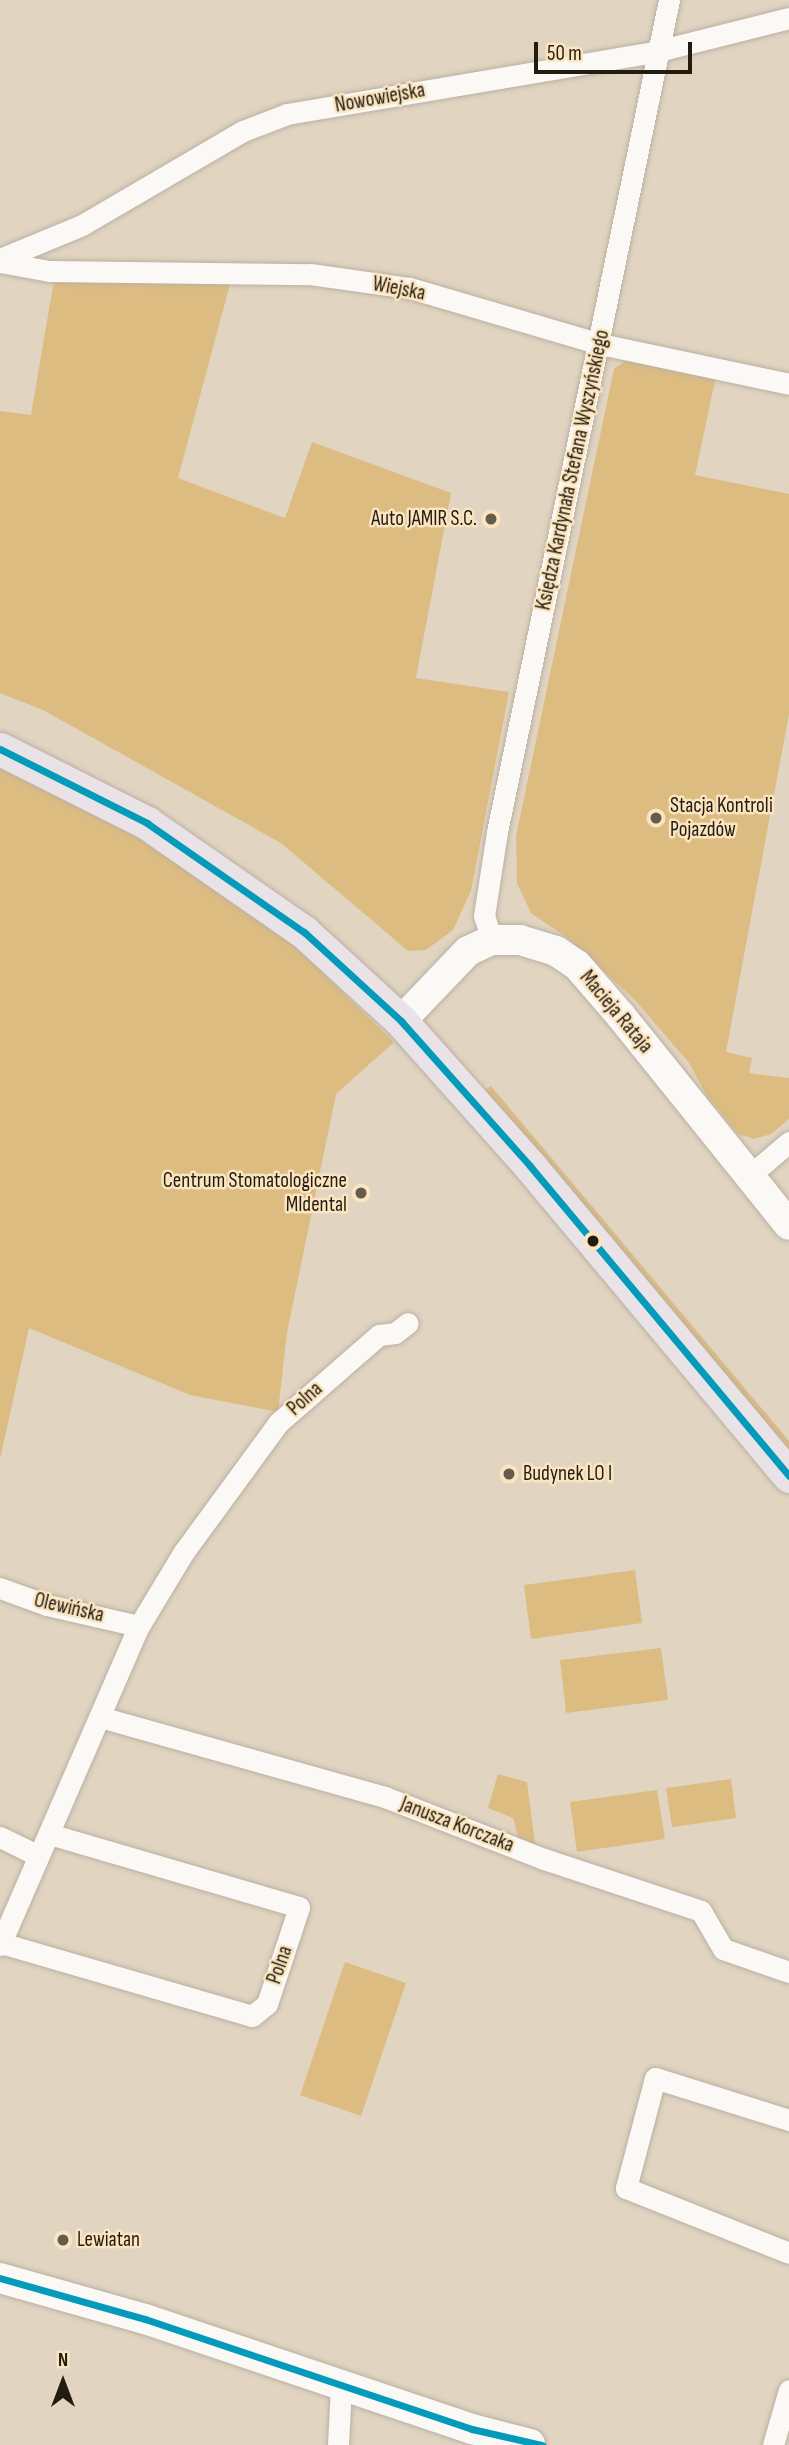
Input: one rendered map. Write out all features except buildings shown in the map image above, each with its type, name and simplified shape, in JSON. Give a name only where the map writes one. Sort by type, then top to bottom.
[{"type":"main road","points":[[0,748],[147,823],[304,932],[401,1021],[530,1166],[789,1476]]},
{"type":"street","name":"Księdza Kardynała Stefana Wyszyńskiego","points":[[492,940],[484,916],[497,832],[669,0]]},
{"type":"street","name":"Nowowiejska","points":[[0,261],[82,225],[243,131],[287,114],[658,51],[789,18]]},
{"type":"street","name":"Wiejska","points":[[0,261],[61,272],[310,274],[410,288],[600,344],[789,384]]},
{"type":"street","points":[[401,1021],[468,951],[492,940]]},
{"type":"street","name":"Macieja Rataja","points":[[492,940],[539,944],[577,965],[789,1225]]},
{"type":"street","points":[[748,1177],[789,1142]]},
{"type":"street","name":"Polna","points":[[49,1834],[299,1907],[267,2004],[252,2016],[0,1944],[139,1626],[183,1553],[278,1423],[379,1335],[396,1333],[408,1323]]},
{"type":"street","name":"Olewińska","points":[[0,1588],[47,1605],[139,1626]]},
{"type":"street","name":"Janusza Korczaka","points":[[100,1717],[384,1797],[544,1859],[701,1911],[723,1949],[789,1972]]},
{"type":"street","points":[[0,1837],[39,1856]]},
{"type":"street","points":[[789,2120],[655,2078],[626,2188],[789,2253]]},
{"type":"street","points":[[0,2278],[145,2319],[341,2386],[538,2444]]},
{"type":"street","points":[[338,2445],[341,2386]]},
{"type":"street","points":[[773,2445],[789,2390]]},
{"type":"shaded area","points":[[127,278],[230,284],[178,478],[285,518],[312,442],[451,493],[416,678],[509,692],[471,891],[453,930],[426,950],[408,951],[281,843],[43,710],[0,693],[0,411],[31,415],[54,280]]},
{"type":"shaded area","points":[[627,360],[716,376],[695,475],[789,494],[789,714],[726,1052],[752,1058],[749,1073],[789,1078],[789,1119],[771,1134],[754,1139],[738,1134],[707,1096],[689,1063],[635,1000],[569,939],[531,913],[517,883],[516,836],[614,369]]},
{"type":"shaded area","points":[[0,758],[158,843],[288,939],[394,1042],[336,1094],[287,1333],[278,1412],[190,1395],[29,1328],[0,1459]]},
{"type":"shaded area","points":[[491,1086],[789,1441],[789,1458],[485,1090]]},
{"type":"shaded area","points":[[635,1570],[642,1623],[531,1639],[524,1585]]},
{"type":"shaded area","points":[[661,1648],[668,1700],[566,1713],[560,1660]]},
{"type":"shaded area","points":[[498,1774],[527,1782],[535,1844],[518,1837],[513,1818],[488,1808]]},
{"type":"shaded area","points":[[731,1779],[736,1818],[672,1827],[666,1788]]},
{"type":"shaded area","points":[[657,1790],[665,1839],[577,1852],[570,1802]]},
{"type":"shaded area","points":[[345,1962],[406,1983],[361,2116],[300,2095]]},
{"type":"transit line","points":[[0,749],[147,823],[304,932],[401,1021],[530,1166],[789,1476]]},
{"type":"transit line","points":[[0,2278],[145,2319],[472,2429],[542,2445]]},
{"type":"place","name":"Auto JAMIR S.C.","points":[[491,519]]},
{"type":"place","name":"Stacja Kontroli Pojazdów","points":[[656,818]]},
{"type":"place","name":"Centrum Stomatologiczne MIdental","points":[[361,1193]]},
{"type":"place","name":"Budynek LO I","points":[[509,1474]]},
{"type":"place","name":"Lewiatan","points":[[63,2240]]}]
